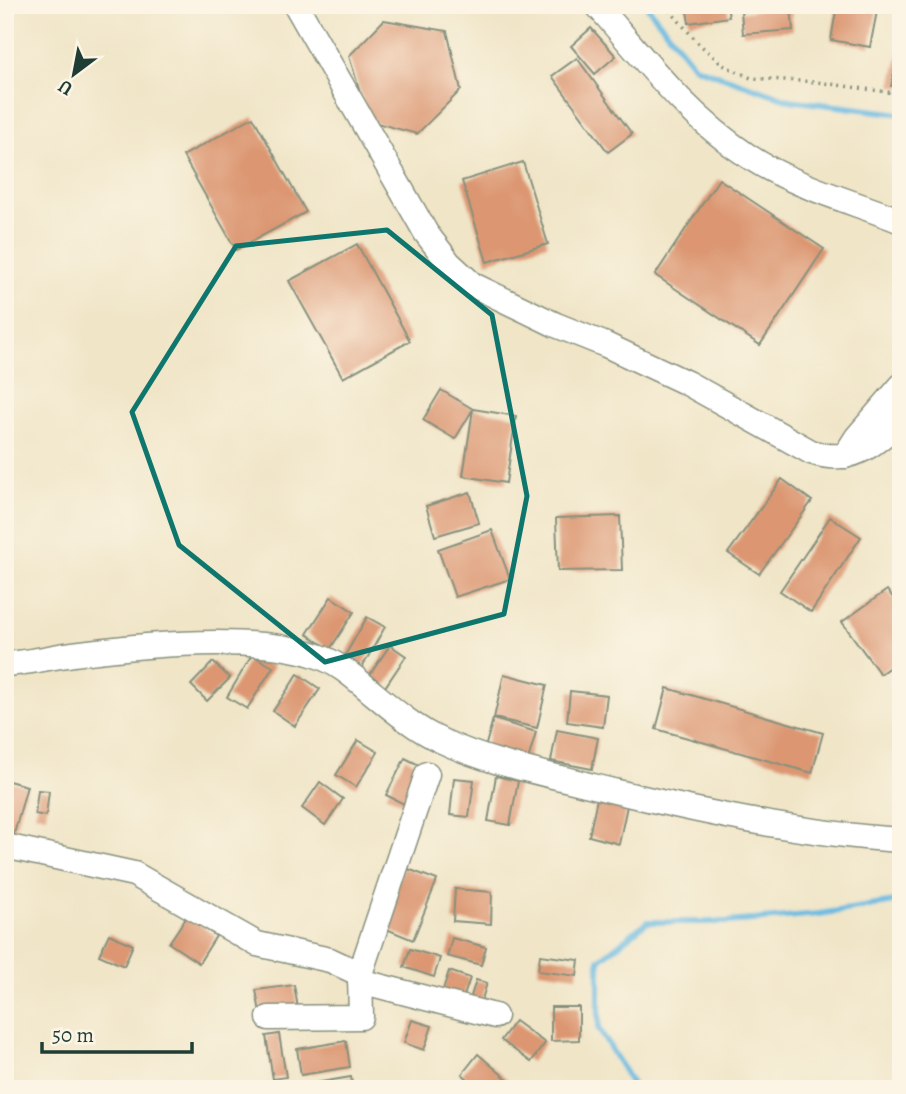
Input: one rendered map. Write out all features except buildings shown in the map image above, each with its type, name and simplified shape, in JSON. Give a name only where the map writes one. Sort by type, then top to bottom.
[{"type":"street","points":[[296,5],[426,233],[449,264],[473,285],[544,320],[606,345],[687,383],[826,458],[869,449],[901,420]]},
{"type":"street","points":[[597,5],[690,111],[750,158],[817,189],[901,221]]},
{"type":"street","points":[[845,456],[857,437],[901,386]]},
{"type":"street","points":[[5,664],[105,650],[199,643],[264,645],[316,655],[347,672],[411,722],[439,740],[494,762],[744,820],[811,831],[901,840]]},
{"type":"street","points":[[269,1018],[361,1017],[360,978],[427,774]]},
{"type":"street","points":[[5,846],[134,874],[257,944],[330,960],[360,978],[495,1016]]},
{"type":"path","points":[[666,5],[699,44],[723,65],[751,78],[817,82],[901,94]]},
{"type":"highlighted area","points":[[387,230],[492,315],[527,496],[504,614],[325,662],[179,545],[132,412],[236,246]]},
{"type":"waterway","points":[[646,5],[695,67],[789,100],[901,114]]},
{"type":"waterway","points":[[635,1089],[599,1029],[599,960],[647,922],[728,922],[819,914],[901,901]]}]
